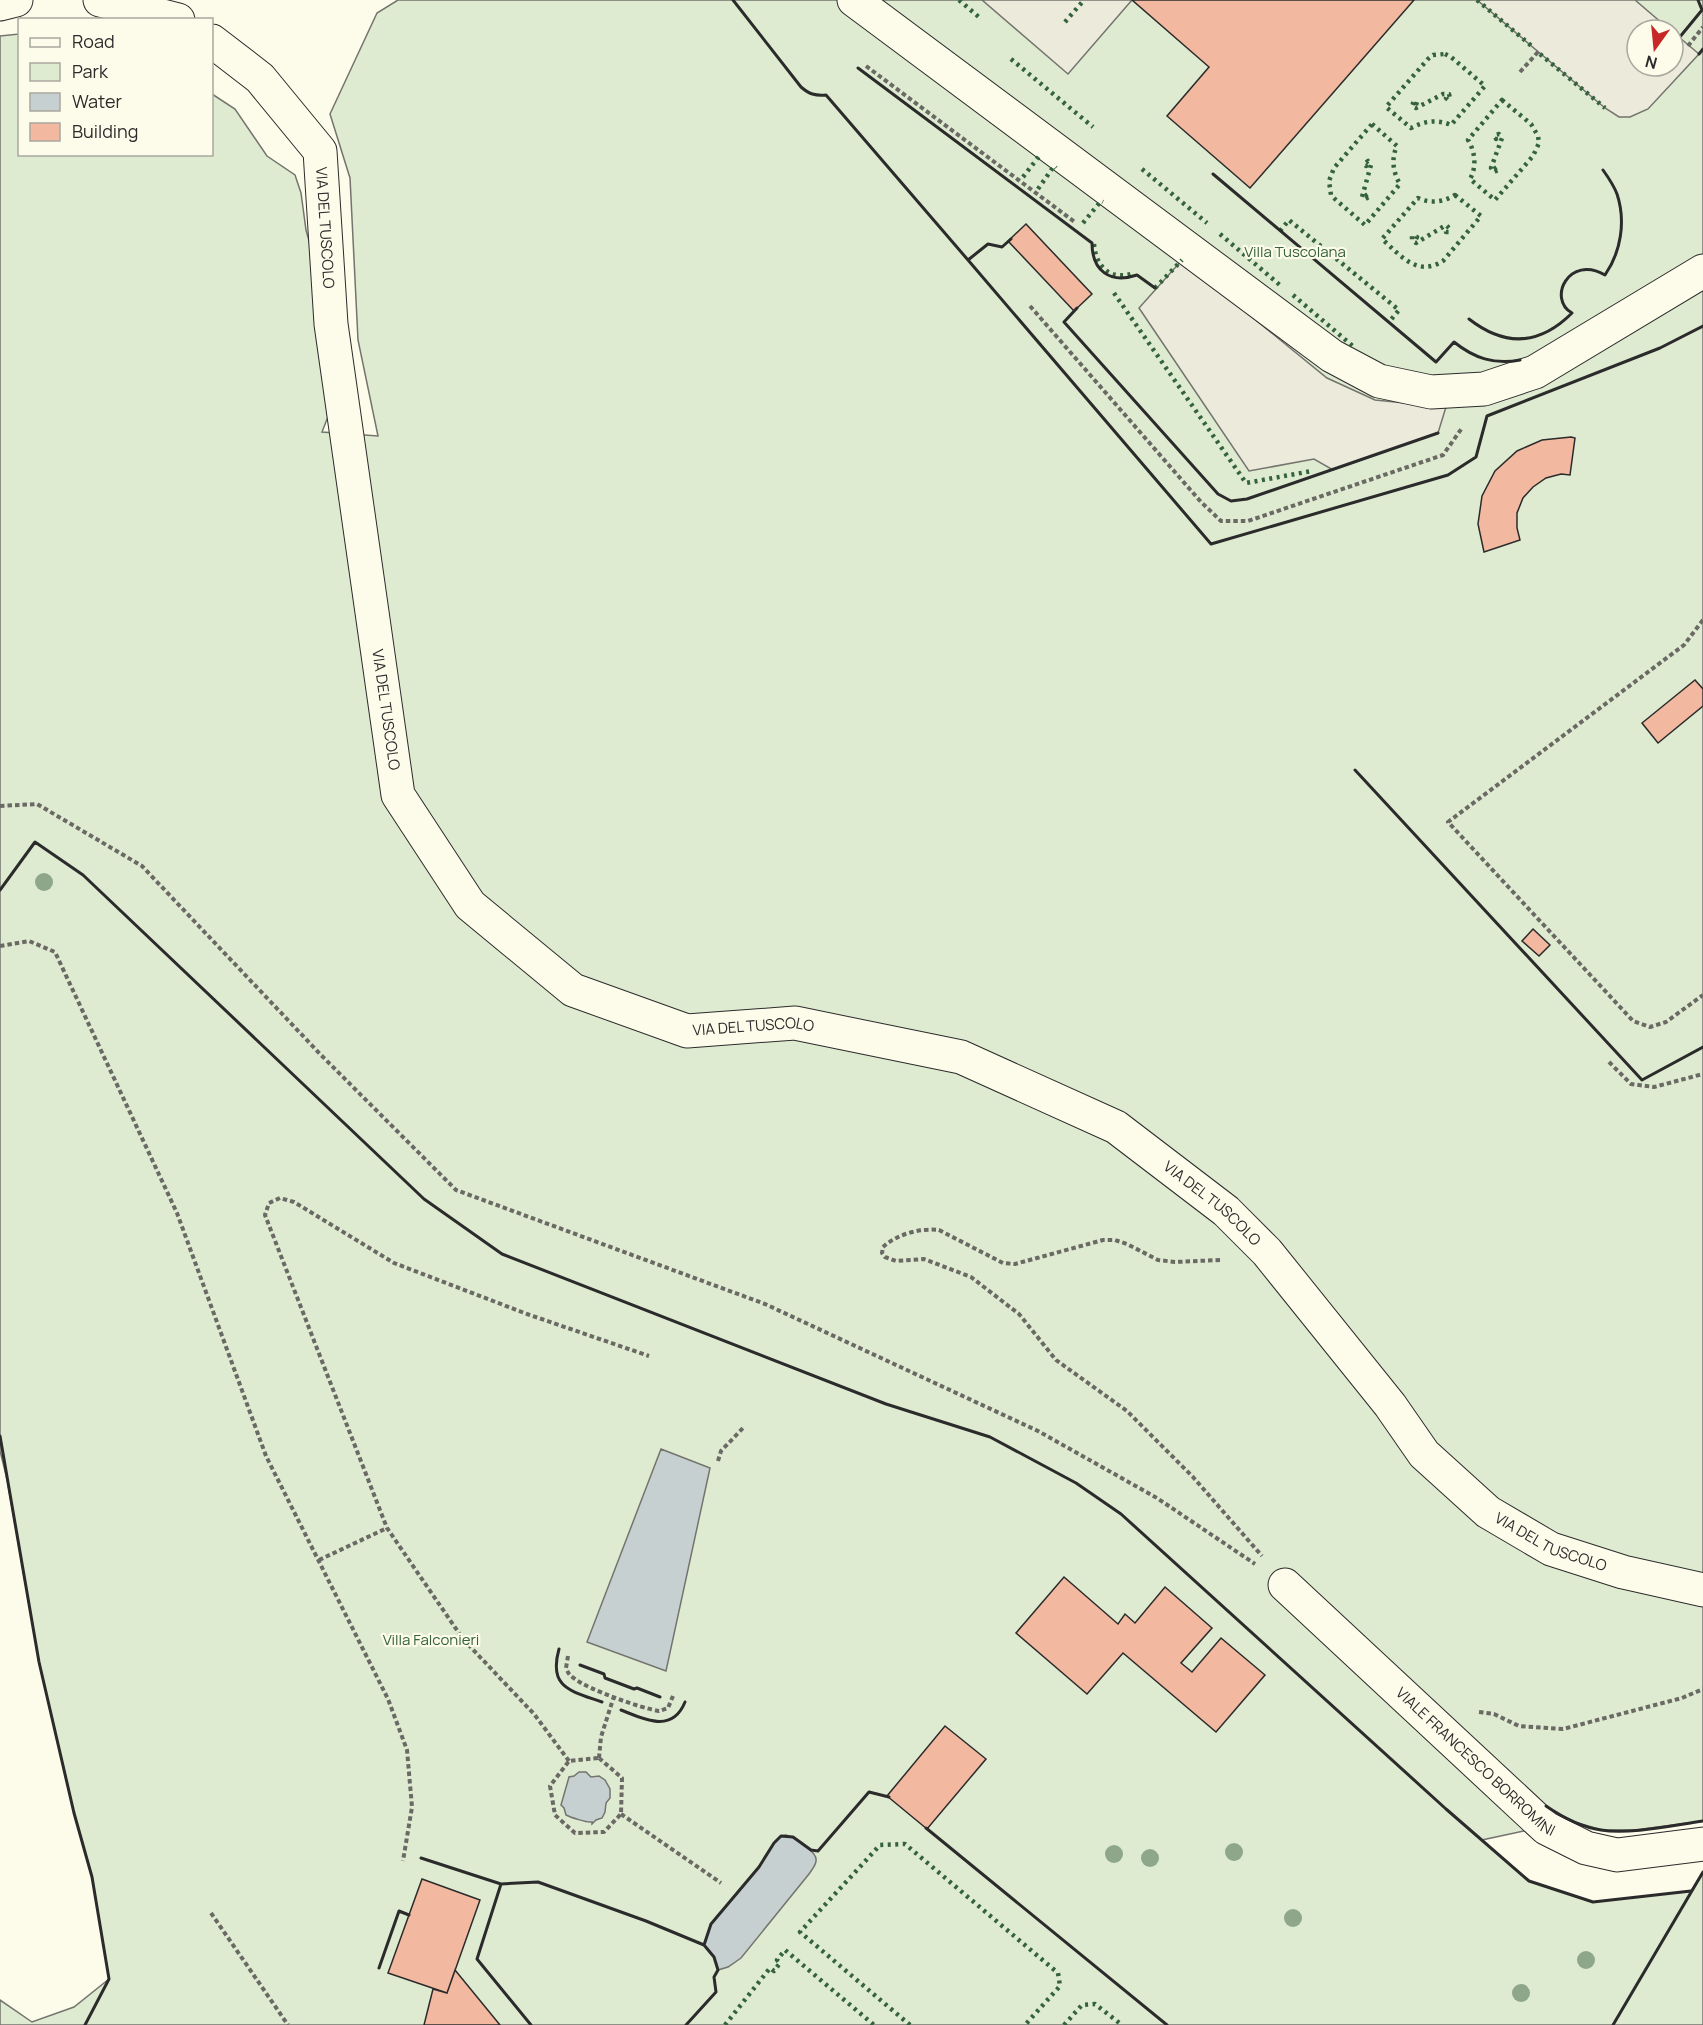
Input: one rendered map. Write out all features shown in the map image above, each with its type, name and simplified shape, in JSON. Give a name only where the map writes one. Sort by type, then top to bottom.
[{"type":"street","points":[[0,4],[16,0]]},
{"type":"street","points":[[100,0],[170,18]]},
{"type":"street","points":[[854,0],[1332,356],[1379,381],[1431,392],[1484,389],[1534,372],[1703,272]]},
{"type":"street","name":"VIA DEL TUSCOLO","points":[[213,43],[260,78],[320,151],[331,324],[398,795],[470,905],[573,990],[687,1031],[795,1023],[961,1057],[1116,1127],[1226,1211],[1268,1252],[1390,1406],[1424,1454],[1488,1512],[1551,1549],[1623,1572],[1703,1590]]},
{"type":"street","name":"VIALE FRANCESCO BORROMINI","points":[[1285,1585],[1546,1828],[1586,1848],[1617,1855],[1703,1844]]},
{"type":"path","points":[[1688,46],[1703,27]]},
{"type":"path","points":[[1520,72],[1538,52]]},
{"type":"path","points":[[866,66],[1076,223]]},
{"type":"path","points":[[1030,306],[1201,502],[1221,521],[1248,521],[1443,455],[1462,431],[1473,390]]},
{"type":"path","points":[[1703,620],[1684,645],[1448,822],[1633,1021],[1650,1027],[1666,1022],[1703,995]]},
{"type":"path","points":[[0,806],[38,804],[142,866],[321,1054],[456,1190],[765,1304],[1038,1431],[1157,1498],[1285,1585]]},
{"type":"path","points":[[0,946],[30,941],[55,952],[177,1213],[266,1456],[388,1699],[407,1750],[412,1806],[402,1861]]},
{"type":"path","points":[[1609,1062],[1631,1084],[1654,1087],[1703,1074]]},
{"type":"path","points":[[569,1761],[534,1714],[463,1639],[387,1528],[264,1215],[269,1203],[280,1198],[294,1202],[394,1263],[527,1314],[649,1356]]},
{"type":"path","points":[[1268,1252],[1232,1260],[1175,1262],[1158,1260],[1115,1240],[1103,1240],[1015,1264],[1003,1263],[939,1230],[931,1229],[890,1240],[883,1247],[882,1253],[885,1257],[896,1261],[924,1259],[971,1277],[1019,1314],[1056,1360],[1127,1411],[1193,1477],[1285,1585]]},
{"type":"path","points":[[718,1461],[721,1451],[744,1427]]},
{"type":"path","points":[[320,1560],[387,1528]]},
{"type":"path","points":[[568,1656],[566,1668],[570,1675],[576,1680],[614,1696],[660,1711],[668,1708],[673,1696]]},
{"type":"path","points":[[1476,1711],[1494,1714],[1519,1726],[1563,1729],[1682,1698],[1703,1689]]},
{"type":"path","points":[[599,1758],[601,1737],[614,1696]]},
{"type":"path","points":[[599,1758],[622,1778],[621,1814],[604,1832],[575,1833],[555,1815],[550,1786],[569,1761],[599,1758]]},
{"type":"path","points":[[621,1814],[721,1883]]},
{"type":"path","points":[[211,1913],[288,2025]]},
{"type":"green space","points":[[398,0],[1703,0],[1703,1821],[1635,1830],[1602,1830],[1571,1821],[1482,1840],[1529,1881],[1593,1902],[1691,1891],[1703,1872],[1703,2025],[0,2025],[0,2000],[32,2022],[74,2007],[109,1979],[92,1877],[74,1813],[39,1662],[0,1451],[0,36],[18,34],[18,156],[213,156],[213,95],[235,109],[267,156],[295,175],[301,193],[306,230],[315,262],[329,414],[322,432],[378,436],[358,340],[350,178],[330,114],[377,13]]},
{"type":"shaded area","points":[[982,0],[1132,0],[1068,74]]},
{"type":"shaded area","points":[[1477,0],[1635,0],[1656,18],[1625,18],[1625,78],[1677,78],[1648,109],[1630,117],[1619,117],[1605,108]]},
{"type":"shaded area","points":[[1685,42],[1699,54],[1685,69]]},
{"type":"shaded area","points":[[1182,260],[1327,378],[1375,400],[1446,407],[1438,433],[1333,470],[1314,459],[1249,471],[1139,308]]},
{"type":"water","points":[[661,1449],[710,1468],[666,1671],[587,1642]]},
{"type":"water","points":[[579,1772],[586,1772],[591,1777],[599,1776],[605,1780],[610,1789],[610,1798],[606,1803],[602,1818],[592,1824],[592,1822],[566,1815],[561,1805],[569,1777]]},
{"type":"water","points":[[786,1835],[800,1842],[813,1853],[816,1857],[814,1866],[741,1958],[728,1967],[718,1970],[714,1957],[704,1945],[711,1924],[759,1867],[774,1843],[781,1836]]},
{"type":"building","points":[[1132,0],[1414,0],[1250,188],[1167,116],[1209,67]]},
{"type":"building","points":[[1026,224],[1092,294],[1074,311],[1008,241]]},
{"type":"building","points":[[1575,438],[1570,475],[1561,474],[1546,478],[1533,487],[1523,498],[1517,513],[1520,540],[1484,552],[1478,524],[1482,496],[1495,471],[1517,451],[1542,440]]},
{"type":"building","points":[[1695,680],[1703,689],[1703,706],[1658,743],[1642,723]]},
{"type":"building","points":[[1533,929],[1550,945],[1539,956],[1522,941]]},
{"type":"building","points":[[1064,1577],[1118,1624],[1125,1614],[1135,1623],[1165,1587],[1212,1628],[1181,1663],[1192,1672],[1221,1638],[1265,1675],[1216,1732],[1123,1653],[1087,1694],[1016,1633]]},
{"type":"building","points":[[945,1726],[986,1759],[927,1829],[887,1796]]},
{"type":"building","points":[[422,1879],[480,1900],[447,1993],[388,1973]]},
{"type":"building","points":[[455,1970],[500,2025],[424,2025],[433,1989],[447,1993]]},
{"type":"hedge","points":[[959,0],[980,18]]},
{"type":"hedge","points":[[1065,22],[1084,0]]},
{"type":"hedge","points":[[1477,0],[1534,48]]},
{"type":"hedge","points":[[1445,54],[1485,86],[1451,125],[1431,122],[1411,128],[1386,107],[1428,59],[1433,55],[1445,54]]},
{"type":"hedge","points":[[1540,54],[1605,108]]},
{"type":"hedge","points":[[1011,59],[1093,127]]},
{"type":"hedge","points":[[1416,105],[1417,102],[1414,101],[1412,106],[1416,108],[1443,94],[1449,94],[1448,100],[1447,96]]},
{"type":"hedge","points":[[1502,100],[1531,124],[1539,143],[1533,156],[1495,200],[1470,179],[1474,169],[1474,159],[1468,140],[1502,100]]},
{"type":"hedge","points":[[1372,124],[1397,146],[1394,165],[1400,184],[1365,225],[1331,195],[1329,181],[1334,168],[1372,124]]},
{"type":"hedge","points":[[1494,169],[1497,167],[1498,170],[1494,172],[1491,168],[1502,138],[1499,134],[1495,135],[1496,139],[1499,137]]},
{"type":"hedge","points":[[1023,177],[1040,155],[1038,154]]},
{"type":"hedge","points":[[1365,196],[1368,194],[1369,197],[1365,199],[1362,197],[1371,165],[1368,161],[1364,164],[1368,165]]},
{"type":"hedge","points":[[1038,189],[1054,166],[1056,168]]},
{"type":"hedge","points":[[1142,169],[1207,223]]},
{"type":"hedge","points":[[1455,195],[1481,216],[1443,261],[1425,267],[1417,266],[1403,258],[1382,239],[1418,198],[1437,201],[1455,195]]},
{"type":"hedge","points":[[1083,223],[1101,201],[1103,202]]},
{"type":"hedge","points":[[1280,231],[1289,220],[1399,310],[1389,322]]},
{"type":"hedge","points":[[1416,239],[1417,237],[1412,236],[1412,240],[1416,243],[1446,225],[1449,232],[1446,232],[1446,229]]},
{"type":"hedge","points":[[1220,234],[1281,286]]},
{"type":"hedge","points":[[1094,244],[1098,260],[1106,270],[1118,275],[1134,273]]},
{"type":"hedge","points":[[1155,288],[1182,260]]},
{"type":"hedge","points":[[1114,293],[1246,483],[1312,471]]},
{"type":"hedge","points":[[1293,295],[1355,348]]},
{"type":"hedge","points":[[910,2025],[800,1932],[880,1845],[905,1844],[1058,1973],[1060,1986],[1025,2025]]},
{"type":"hedge","points":[[725,2025],[770,1968],[774,1971],[780,1963],[777,1960],[785,1950],[874,2025]]},
{"type":"hedge","points":[[1064,2025],[1082,2005],[1095,2004],[1122,2025]]},
{"type":"wall","points":[[733,0],[801,87],[812,94],[826,95],[968,260],[988,244],[1002,247],[1011,239]]},
{"type":"wall","points":[[1685,31],[1702,10],[1698,0]]},
{"type":"wall","points":[[1699,54],[1703,49]]},
{"type":"wall","points":[[858,68],[1092,243],[1095,261],[1104,273],[1119,278],[1137,275],[1155,288]]},
{"type":"wall","points":[[1469,319],[1496,335],[1522,339],[1547,332],[1572,313],[1565,306],[1562,298],[1562,289],[1566,281],[1572,274],[1581,270],[1592,270],[1605,275],[1618,246],[1621,225],[1620,204],[1603,170]]},
{"type":"wall","points":[[1213,174],[1436,362],[1454,342],[1485,359],[1502,362],[1520,360]]},
{"type":"wall","points":[[968,260],[1211,544],[1448,475],[1476,457],[1487,416],[1660,348],[1703,326]]},
{"type":"wall","points":[[1077,308],[1064,322],[1218,494],[1231,501],[1247,499],[1438,433]]},
{"type":"wall","points":[[1355,770],[1642,1080],[1703,1047]]},
{"type":"wall","points":[[0,890],[35,842],[83,875],[424,1199],[502,1254],[886,1404],[990,1437],[1076,1483],[1121,1514],[1446,1809],[1529,1881],[1593,1902],[1691,1891]]},
{"type":"wall","points":[[0,1436],[39,1662],[74,1813],[92,1877],[109,1979],[85,2025]]},
{"type":"wall","points":[[559,1649],[556,1662],[560,1680],[572,1691],[602,1702]]},
{"type":"wall","points":[[580,1665],[604,1674],[605,1678],[660,1697]]},
{"type":"wall","points":[[621,1710],[648,1720],[665,1721],[673,1718],[685,1702]]},
{"type":"wall","points":[[686,2025],[716,1992],[714,1977],[718,1970],[714,1957],[704,1945],[711,1924],[759,1867],[774,1843],[781,1836],[793,1837],[811,1850],[818,1851],[869,1792],[889,1797]]},
{"type":"wall","points":[[1546,1806],[1579,1824],[1612,1831],[1652,1829],[1703,1821]]},
{"type":"wall","points":[[926,1828],[1167,2025]]},
{"type":"wall","points":[[421,1858],[501,1884],[477,1959],[531,2025]]},
{"type":"wall","points":[[1613,2025],[1703,1872]]},
{"type":"wall","points":[[501,1884],[538,1882],[646,1921],[704,1945]]},
{"type":"wall","points":[[379,1968],[399,1911],[409,1915]]},
{"type":"park label","name":"Villa Tuscolana","points":[[1295,252]]},
{"type":"park label","name":"Villa Falconieri","points":[[431,1640]]}]
